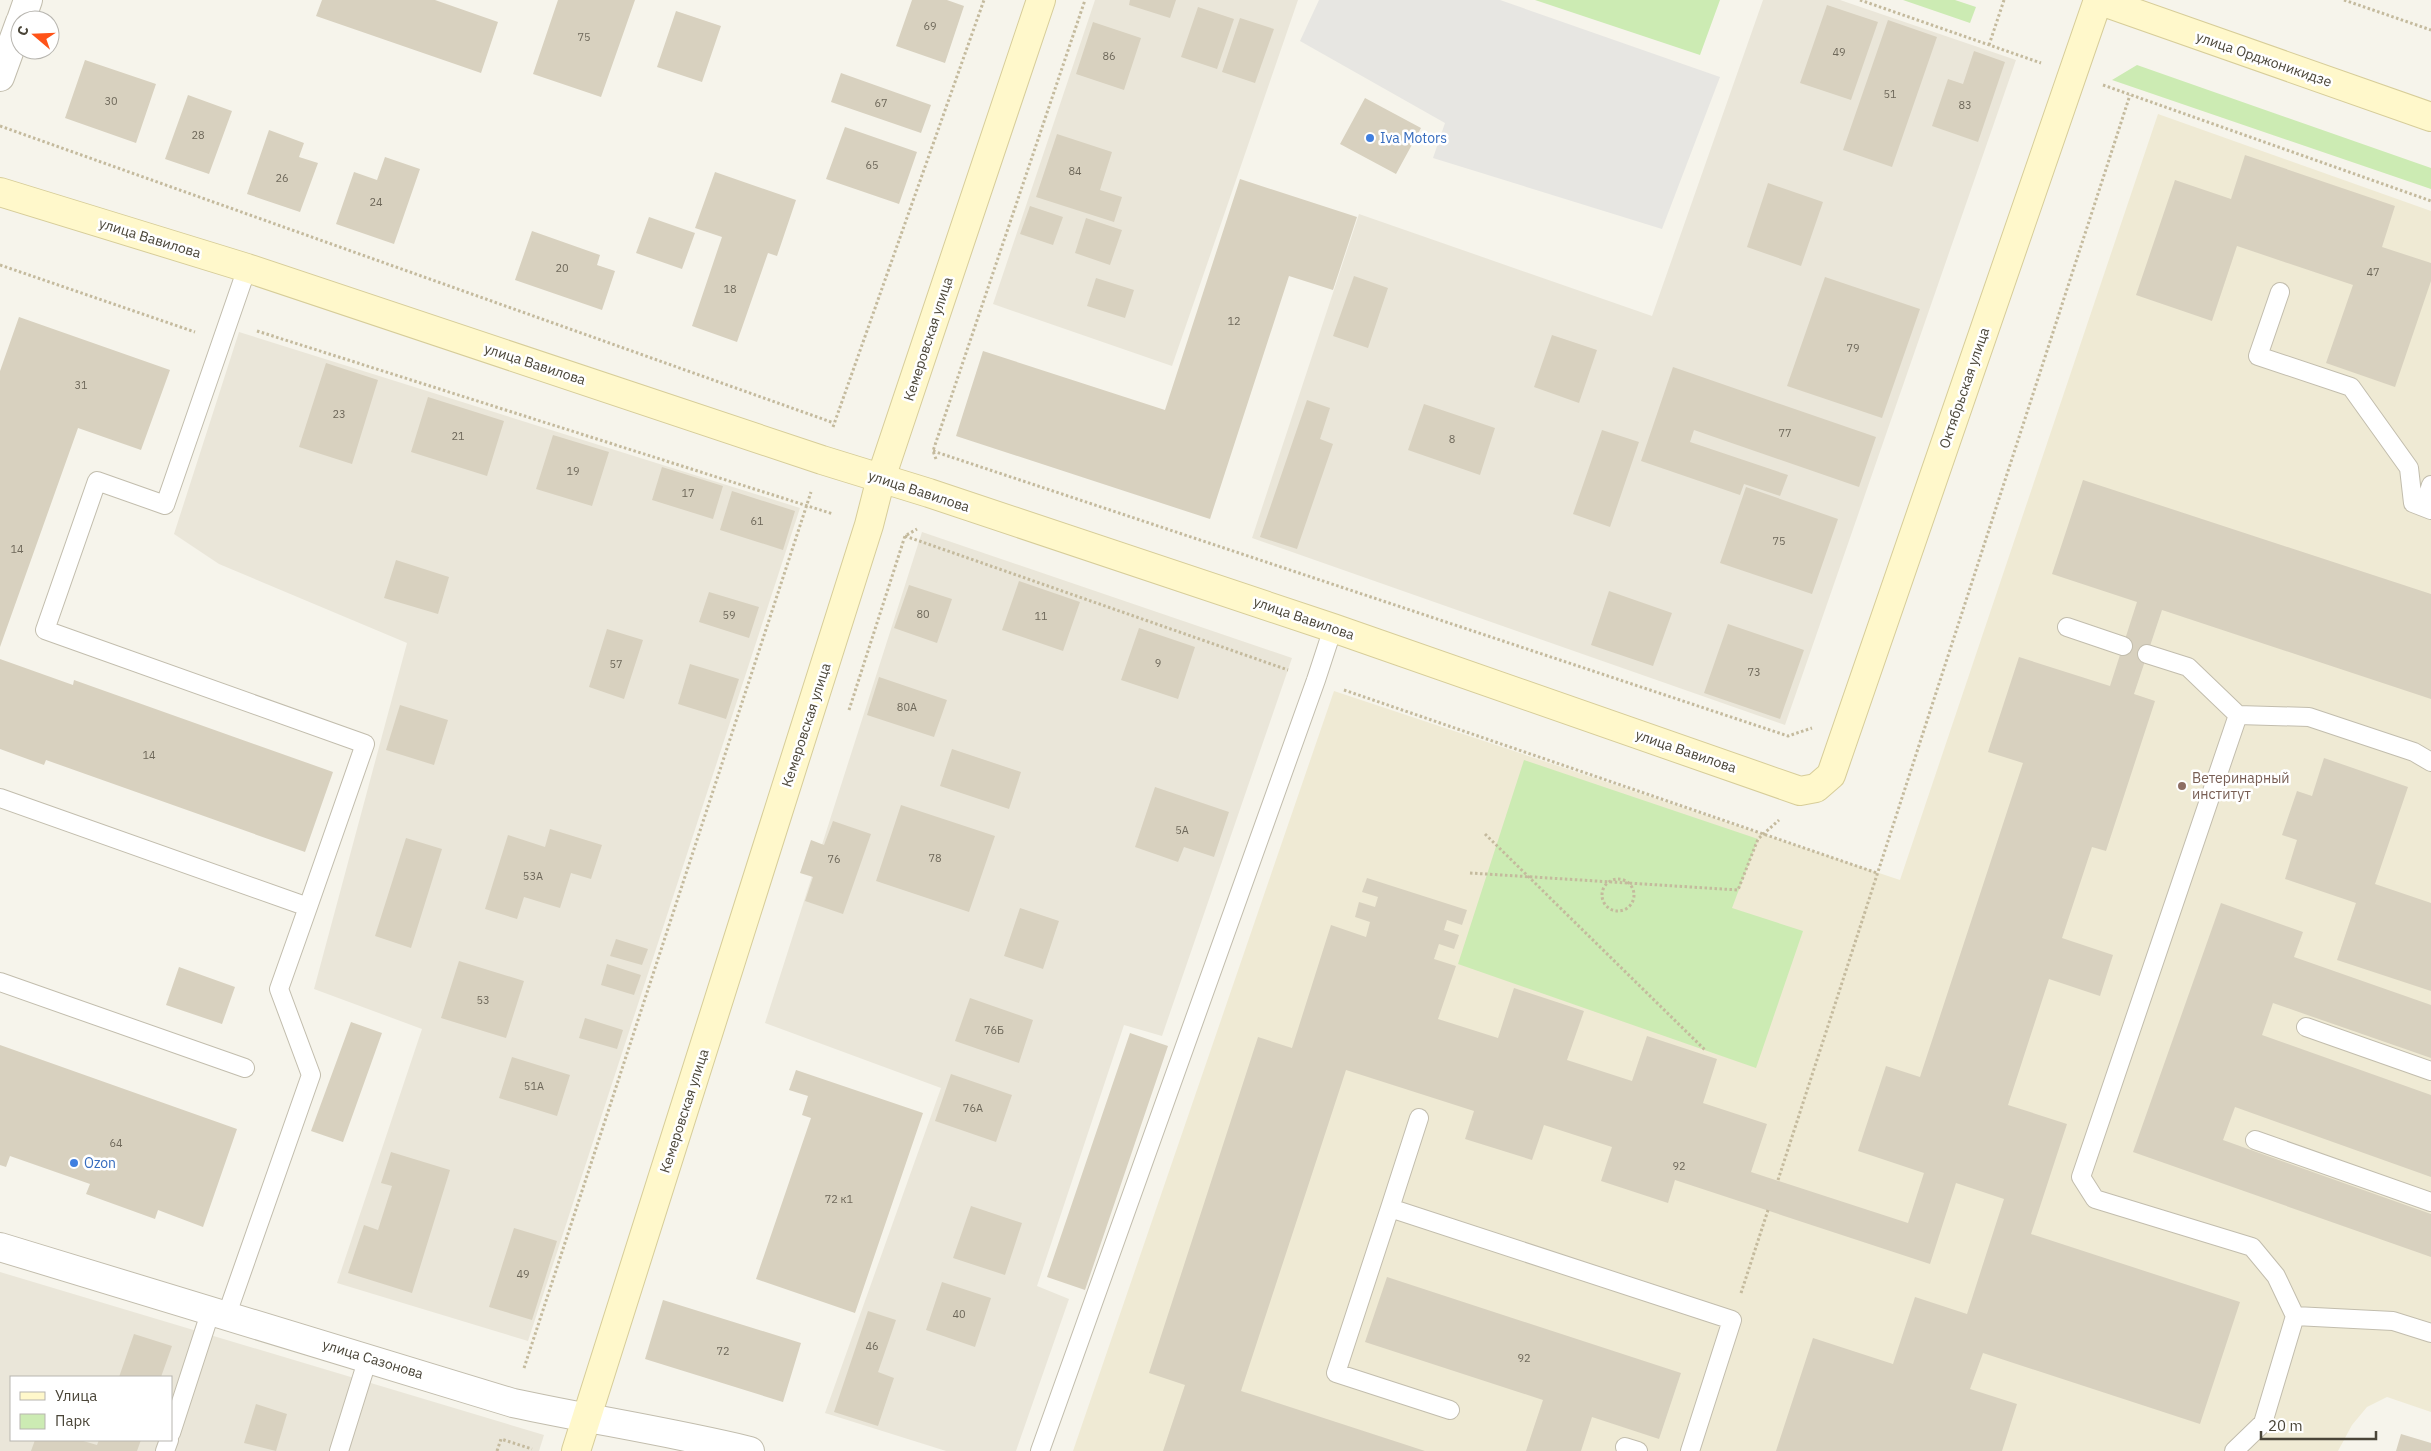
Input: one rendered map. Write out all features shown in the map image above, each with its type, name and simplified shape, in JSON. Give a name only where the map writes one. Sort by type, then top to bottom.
[{"type":"street","name":"Кемеровская улица","points":[[576,1451],[869,525],[881,478],[1041,0]]},
{"type":"street","name":"Октябрьская улица","points":[[1824,781],[2098,0]]},
{"type":"street","name":"улица Орджоникидзе","points":[[2098,0],[2431,117]]},
{"type":"street","points":[[0,77],[10,49]]},
{"type":"street","name":"улица Вавилова","points":[[0,192],[248,268],[1333,628],[1800,791],[1824,781]]},
{"type":"street","name":"улица Сазонова","points":[[0,1247],[513,1402],[586,1419],[682,1435],[750,1451]]},
{"type":"lane","points":[[172,1430],[311,1075],[279,989],[365,744],[45,630],[97,481],[165,504],[224,342],[248,268]]},
{"type":"lane","points":[[2280,292],[2258,356],[2351,387],[2409,468],[2413,503],[2427,508],[2431,485]]},
{"type":"lane","points":[[2067,627],[2123,646]]},
{"type":"lane","points":[[1040,1451],[1333,628]]},
{"type":"lane","points":[[2147,654],[2188,667],[2238,715],[2309,717],[2414,752],[2431,762]]},
{"type":"lane","points":[[2234,1451],[2263,1423],[2295,1316],[2276,1276],[2252,1247],[2095,1199],[2081,1177],[2238,715]]},
{"type":"lane","points":[[0,798],[308,907]]},
{"type":"lane","points":[[0,982],[245,1068]]},
{"type":"lane","points":[[2306,1027],[2431,1071]]},
{"type":"lane","points":[[1420,1118],[1336,1373],[1450,1410]]},
{"type":"lane","points":[[2255,1140],[2431,1202]]},
{"type":"lane","points":[[1390,1208],[1732,1320],[1690,1451]]},
{"type":"lane","points":[[2295,1316],[2393,1321],[2431,1333]]},
{"type":"lane","points":[[339,1451],[368,1358]]},
{"type":"path","points":[[524,1368],[834,423],[984,0]]},
{"type":"path","points":[[938,467],[933,450],[1085,0]]},
{"type":"path","points":[[1860,0],[2431,201]]},
{"type":"path","points":[[1989,45],[2004,0]]},
{"type":"path","points":[[2344,0],[2430,30],[2431,24]]},
{"type":"path","points":[[1778,1180],[2130,95]]},
{"type":"path","points":[[0,126],[834,423]]},
{"type":"path","points":[[0,265],[224,342]]},
{"type":"path","points":[[230,323],[833,514]]},
{"type":"path","points":[[933,450],[1788,736],[1814,727]]},
{"type":"path","points":[[905,536],[1877,873]]},
{"type":"path","points":[[1470,873],[1738,890],[1758,839],[1824,781]]},
{"type":"path","points":[[1484,834],[1706,1051]]},
{"type":"path","points":[[1608,882],[1603,892],[1605,904],[1609,908],[1621,911],[1631,905],[1635,894],[1630,883]]},
{"type":"path","points":[[1732,1320],[1768,1210]]},
{"type":"path","points":[[498,1451],[501,1439],[532,1448]]},
{"type":"shaded area","points":[[1095,0],[1298,0],[1172,366],[993,304]]},
{"type":"shaded area","points":[[1319,0],[1500,0],[1720,77],[1662,229],[1433,158],[1445,123],[1300,41]]},
{"type":"shaded area","points":[[1763,0],[1840,0],[2016,60],[1785,725],[1252,538],[1359,214],[1652,316]]},
{"type":"shaded area","name":"Ветеринарный институт","points":[[2158,114],[2431,211],[2431,1412],[2387,1397],[2367,1407],[2352,1425],[2338,1451],[1073,1451],[1334,691],[1900,880]]},
{"type":"shaded area","points":[[239,332],[800,508],[528,1341],[337,1283],[422,1029],[314,989],[407,643],[219,564],[174,534]]},
{"type":"shaded area","points":[[922,532],[1292,658],[1162,1036],[1124,1025],[1037,1286],[1069,1299],[1016,1451],[946,1451],[825,1413],[941,1088],[765,1023]]},
{"type":"shaded area","points":[[0,1272],[544,1435],[539,1451],[0,1451]]},
{"type":"green space","points":[[1535,0],[1720,0],[1700,55]]},
{"type":"green space","points":[[1903,0],[1955,0],[1976,7],[1970,23]]},
{"type":"green space","points":[[2137,65],[2431,168],[2431,189],[2112,80]]},
{"type":"green space","points":[[1524,760],[1758,839],[1732,908],[1803,931],[1756,1068],[1458,964]]},
{"type":"building","points":[[322,0],[435,0],[498,22],[481,73],[316,16]]},
{"type":"building","points":[[558,0],[635,0],[601,97],[533,74]]},
{"type":"building","points":[[912,0],[947,0],[964,6],[945,63],[896,46]]},
{"type":"building","points":[[1130,0],[1176,0],[1170,18],[1129,5]]},
{"type":"building","points":[[1827,5],[1878,22],[1851,100],[1800,83]]},
{"type":"building","points":[[1198,7],[1234,19],[1217,69],[1181,57]]},
{"type":"building","points":[[676,11],[721,26],[702,82],[657,67]]},
{"type":"building","points":[[1240,18],[1274,29],[1255,83],[1222,72]]},
{"type":"building","points":[[1888,20],[1937,37],[1892,167],[1843,150]]},
{"type":"building","points":[[1093,22],[1141,38],[1124,90],[1076,74]]},
{"type":"building","points":[[1974,51],[2005,62],[1978,142],[1932,126],[1948,79],[1963,84]]},
{"type":"building","points":[[85,60],[156,84],[136,143],[65,118]]},
{"type":"building","points":[[841,73],[931,105],[921,133],[831,102]]},
{"type":"building","points":[[188,95],[232,111],[209,174],[165,159]]},
{"type":"building","points":[[1365,98],[1421,128],[1396,174],[1340,144]]},
{"type":"building","points":[[845,127],[917,152],[899,204],[826,179]]},
{"type":"building","points":[[269,130],[304,143],[299,157],[318,163],[300,212],[247,194]]},
{"type":"building","points":[[1057,134],[1112,152],[1100,190],[1122,197],[1114,222],[1036,197]]},
{"type":"building","points":[[2245,155],[2395,206],[2382,247],[2431,263],[2431,281],[2395,387],[2326,363],[2353,285],[2237,246],[2212,321],[2136,295],[2175,180],[2231,199]]},
{"type":"building","points":[[385,157],[420,169],[394,244],[336,224],[354,172],[377,180]]},
{"type":"building","points":[[715,172],[796,200],[777,256],[768,253],[737,342],[692,326],[722,237],[695,228]]},
{"type":"building","points":[[1240,179],[1357,217],[1333,290],[1289,276],[1210,519],[956,436],[983,351],[1165,410]]},
{"type":"building","points":[[1768,183],[1823,202],[1801,266],[1747,247]]},
{"type":"building","points":[[1030,206],[1063,217],[1053,245],[1020,234]]},
{"type":"building","points":[[649,217],[695,233],[682,269],[636,253]]},
{"type":"building","points":[[1086,218],[1122,230],[1110,265],[1075,253]]},
{"type":"building","points":[[532,231],[600,255],[597,265],[615,271],[602,310],[515,280]]},
{"type":"building","points":[[1354,276],[1388,288],[1368,348],[1333,336]]},
{"type":"building","points":[[1825,277],[1920,309],[1882,418],[1787,386]]},
{"type":"building","points":[[1096,278],[1134,290],[1125,318],[1087,306]]},
{"type":"building","points":[[19,317],[170,370],[141,450],[78,428],[0,647],[0,371]]},
{"type":"building","points":[[1552,335],[1597,350],[1579,403],[1534,387]]},
{"type":"building","points":[[326,363],[378,380],[352,464],[299,447]]},
{"type":"building","points":[[1673,367],[1876,437],[1859,487],[1694,430],[1690,442],[1788,475],[1780,496],[1744,484],[1740,495],[1641,461]]},
{"type":"building","points":[[428,397],[504,421],[487,476],[411,452]]},
{"type":"building","points":[[1307,400],[1330,408],[1320,439],[1333,444],[1297,549],[1260,537]]},
{"type":"building","points":[[1424,404],[1495,428],[1480,475],[1408,450]]},
{"type":"building","points":[[1602,430],[1639,442],[1610,527],[1573,514]]},
{"type":"building","points":[[553,435],[609,452],[592,506],[536,489]]},
{"type":"building","points":[[662,467],[723,486],[713,519],[652,500]]},
{"type":"building","points":[[2083,480],[2431,594],[2431,699],[2162,610],[2134,694],[2155,701],[2106,851],[2092,847],[2062,938],[2113,955],[2100,996],[2049,979],[2008,1105],[2067,1124],[2031,1234],[2240,1302],[2200,1424],[1983,1353],[1970,1389],[2017,1404],[2002,1451],[1776,1451],[1813,1338],[1893,1364],[1915,1297],[1967,1314],[2004,1199],[1956,1183],[1930,1264],[1675,1180],[1668,1203],[1601,1181],[1612,1147],[1544,1125],[1532,1160],[1465,1139],[1474,1111],[1346,1070],[1241,1391],[1425,1451],[1163,1451],[1185,1385],[1149,1373],[1258,1037],[1292,1048],[1331,925],[1366,937],[1370,922],[1355,917],[1359,902],[1375,907],[1378,897],[1362,892],[1367,878],[1467,910],[1462,925],[1447,920],[1444,930],[1459,935],[1454,949],[1439,944],[1434,959],[1456,966],[1438,1019],[1498,1038],[1514,988],[1584,1011],[1567,1060],[1632,1081],[1647,1036],[1717,1059],[1703,1103],[1767,1124],[1751,1172],[1908,1223],[1924,1173],[1858,1151],[1886,1066],[1920,1077],[2023,763],[1988,752],[2019,657],[2110,686],[2137,602],[2052,574]]},
{"type":"building","points":[[1746,487],[1838,519],[1812,594],[1720,563]]},
{"type":"building","points":[[732,491],[795,511],[783,550],[720,530]]},
{"type":"building","points":[[396,560],[449,577],[438,614],[384,598]]},
{"type":"building","points":[[1019,581],[1080,602],[1063,651],[1002,630]]},
{"type":"building","points":[[909,585],[952,599],[937,643],[894,628]]},
{"type":"building","points":[[1609,591],[1672,613],[1653,666],[1591,645]]},
{"type":"building","points":[[709,592],[759,607],[749,638],[699,622]]},
{"type":"building","points":[[1728,624],[1804,650],[1780,719],[1704,693]]},
{"type":"building","points":[[1139,628],[1195,647],[1178,699],[1121,680]]},
{"type":"building","points":[[607,629],[643,640],[624,699],[589,687]]},
{"type":"building","points":[[0,659],[73,685],[74,680],[333,772],[305,852],[46,760],[44,765],[0,749]]},
{"type":"building","points":[[690,664],[739,679],[726,719],[678,704]]},
{"type":"building","points":[[879,677],[947,700],[934,737],[867,715]]},
{"type":"building","points":[[400,705],[448,720],[434,765],[386,750]]},
{"type":"building","points":[[952,749],[1021,772],[1009,809],[940,786]]},
{"type":"building","points":[[2324,758],[2408,787],[2375,884],[2431,903],[2431,991],[2337,960],[2356,903],[2285,879],[2297,840],[2282,835],[2297,791],[2312,796]]},
{"type":"building","points":[[1155,787],[1229,812],[1214,857],[1184,847],[1178,862],[1135,847]]},
{"type":"building","points":[[901,805],[995,836],[969,912],[876,881]]},
{"type":"building","points":[[833,821],[871,834],[843,914],[805,901],[813,877],[800,873],[811,840],[824,845]]},
{"type":"building","points":[[550,829],[602,845],[591,879],[571,873],[560,908],[524,897],[517,919],[485,909],[508,835],[545,847]]},
{"type":"building","points":[[406,838],[442,849],[411,948],[375,936]]},
{"type":"building","points":[[2221,903],[2303,932],[2294,957],[2431,1005],[2431,1058],[2273,1003],[2262,1035],[2431,1095],[2431,1177],[2235,1107],[2223,1140],[2431,1214],[2431,1257],[2133,1152]]},
{"type":"building","points":[[1020,908],[1059,921],[1043,969],[1004,956]]},
{"type":"building","points":[[616,939],[648,949],[642,965],[610,956]]},
{"type":"building","points":[[459,961],[524,981],[506,1038],[441,1018]]},
{"type":"building","points":[[607,964],[641,975],[634,995],[601,985]]},
{"type":"building","points":[[179,967],[235,987],[222,1024],[166,1005]]},
{"type":"building","points":[[970,998],[1033,1020],[1019,1063],[955,1041]]},
{"type":"building","points":[[585,1018],[623,1030],[617,1049],[579,1038]]},
{"type":"building","points":[[351,1022],[382,1033],[343,1142],[311,1131]]},
{"type":"building","points":[[1130,1033],[1168,1046],[1085,1290],[1047,1277]]},
{"type":"building","points":[[0,1045],[237,1129],[203,1227],[158,1210],[155,1219],[86,1194],[90,1184],[10,1156],[6,1167],[0,1165]]},
{"type":"building","points":[[512,1057],[570,1075],[557,1116],[499,1098]]},
{"type":"building","points":[[796,1070],[923,1113],[855,1313],[756,1279],[811,1118],[802,1115],[808,1096],[789,1090]]},
{"type":"building","points":[[951,1074],[1012,1095],[996,1142],[935,1121]]},
{"type":"building","points":[[391,1152],[450,1170],[412,1293],[348,1273],[364,1225],[378,1230],[392,1186],[381,1183]]},
{"type":"building","points":[[971,1206],[1022,1223],[1005,1275],[953,1258]]},
{"type":"building","points":[[514,1228],[557,1241],[532,1320],[489,1307]]},
{"type":"building","points":[[1387,1277],[1681,1373],[1659,1439],[1592,1417],[1581,1451],[1526,1451],[1543,1400],[1365,1342]]},
{"type":"building","points":[[942,1282],[991,1298],[975,1347],[926,1330]]},
{"type":"building","points":[[663,1300],[801,1343],[783,1402],[645,1359]]},
{"type":"building","points":[[868,1311],[896,1320],[878,1372],[894,1378],[878,1426],[834,1412]]},
{"type":"building","points":[[134,1334],[172,1346],[161,1376],[119,1376]]},
{"type":"building","points":[[256,1404],[287,1414],[276,1451],[244,1443]]},
{"type":"building","points":[[2401,1434],[2431,1443],[2431,1451],[2396,1451]]},
{"type":"building","points":[[35,1441],[83,1441],[97,1445],[99,1441],[141,1441],[137,1451],[31,1451]]},
{"type":"place","name":"Iva Motors","points":[[1370,138]]},
{"type":"place","name":"Ветеринарный институт","points":[[2182,786]]},
{"type":"place","name":"Ozon","points":[[74,1163]]}]
